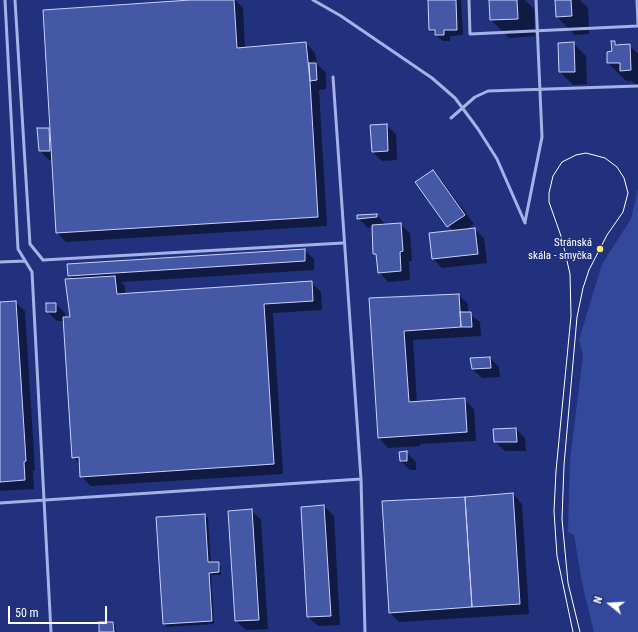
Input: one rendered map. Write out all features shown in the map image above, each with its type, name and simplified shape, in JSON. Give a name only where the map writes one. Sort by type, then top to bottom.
[{"type":"lane","points":[[5,0],[18,249],[32,272],[51,632]]},
{"type":"lane","points":[[16,0],[30,244],[43,260],[343,243]]},
{"type":"lane","points":[[313,0],[341,16],[432,78],[454,98],[478,129],[497,159],[525,223],[542,145],[541,89],[536,0]]},
{"type":"lane","points":[[469,0],[470,34],[638,25],[637,0]]},
{"type":"lane","points":[[333,77],[343,243],[361,479],[365,632]]},
{"type":"lane","points":[[451,118],[469,102],[480,94],[488,91],[638,86]]},
{"type":"lane","points":[[0,262],[25,261]]},
{"type":"lane","points":[[0,503],[361,479]]},
{"type":"shaded area","points":[[638,189],[638,632],[594,632],[582,583],[574,535],[568,532],[570,461],[583,355],[579,340],[602,264],[631,219]]},
{"type":"building","points":[[190,0],[234,0],[237,48],[306,42],[310,81],[318,217],[56,233],[43,10]]},
{"type":"building","points":[[428,0],[456,0],[457,30],[444,30],[444,35],[435,35],[435,30],[429,30]]},
{"type":"building","points":[[489,0],[517,0],[518,19],[490,20]]},
{"type":"building","points":[[555,0],[571,0],[572,16],[556,17]]},
{"type":"building","points":[[611,41],[615,41],[615,45],[630,44],[631,70],[620,71],[620,63],[607,63],[607,52],[612,51]]},
{"type":"building","points":[[574,42],[575,72],[559,72],[558,43]]},
{"type":"building","points":[[309,63],[316,63],[317,80],[310,81]]},
{"type":"building","points":[[387,124],[388,151],[372,152],[370,125]]},
{"type":"building","points":[[37,128],[49,128],[50,151],[39,151]]},
{"type":"building","points":[[433,170],[465,215],[447,227],[415,182]]},
{"type":"building","points":[[377,214],[377,217],[357,219],[357,215]]},
{"type":"building","points":[[401,223],[403,251],[400,252],[401,271],[378,273],[376,254],[373,254],[372,225]]},
{"type":"building","points":[[475,228],[478,254],[432,259],[429,233]]},
{"type":"building","points":[[305,249],[305,261],[68,276],[67,264]]},
{"type":"building","points":[[115,276],[117,294],[312,281],[313,301],[264,304],[274,464],[80,477],[79,457],[72,458],[63,317],[70,317],[65,279]]},
{"type":"building","points":[[459,294],[461,327],[404,331],[409,402],[465,398],[467,432],[378,438],[369,298]]},
{"type":"building","points":[[16,301],[26,461],[24,462],[25,480],[0,482],[0,302]]},
{"type":"building","points":[[46,303],[56,303],[56,312],[46,312]]},
{"type":"building","points":[[460,312],[471,312],[472,327],[461,327]]},
{"type":"building","points":[[490,357],[491,368],[472,369],[470,358]]},
{"type":"building","points":[[516,428],[517,442],[494,442],[493,429]]},
{"type":"building","points":[[407,451],[407,461],[400,461],[399,452]]},
{"type":"building","points":[[513,493],[520,604],[472,607],[465,497]]},
{"type":"building","points":[[465,497],[472,607],[389,613],[382,501]]},
{"type":"building","points":[[324,505],[331,616],[307,617],[301,507]]},
{"type":"building","points":[[252,509],[259,620],[235,621],[228,511]]},
{"type":"building","points":[[205,514],[208,562],[219,562],[219,572],[209,573],[212,621],[163,624],[156,517]]},
{"type":"building","points":[[99,622],[113,622],[114,632],[99,632]]},
{"type":"tram line","points":[[573,632],[557,556],[554,511],[556,471],[571,316],[570,274],[562,239],[549,202],[549,193],[553,176],[562,162],[576,155],[586,153],[605,158],[617,167],[624,178],[628,193],[623,212],[607,235],[589,270],[583,288],[577,317],[564,465],[562,519],[568,583],[580,632]]},
{"type":"place","name":"Stránská skála - smyčka","points":[[600,249]]}]
